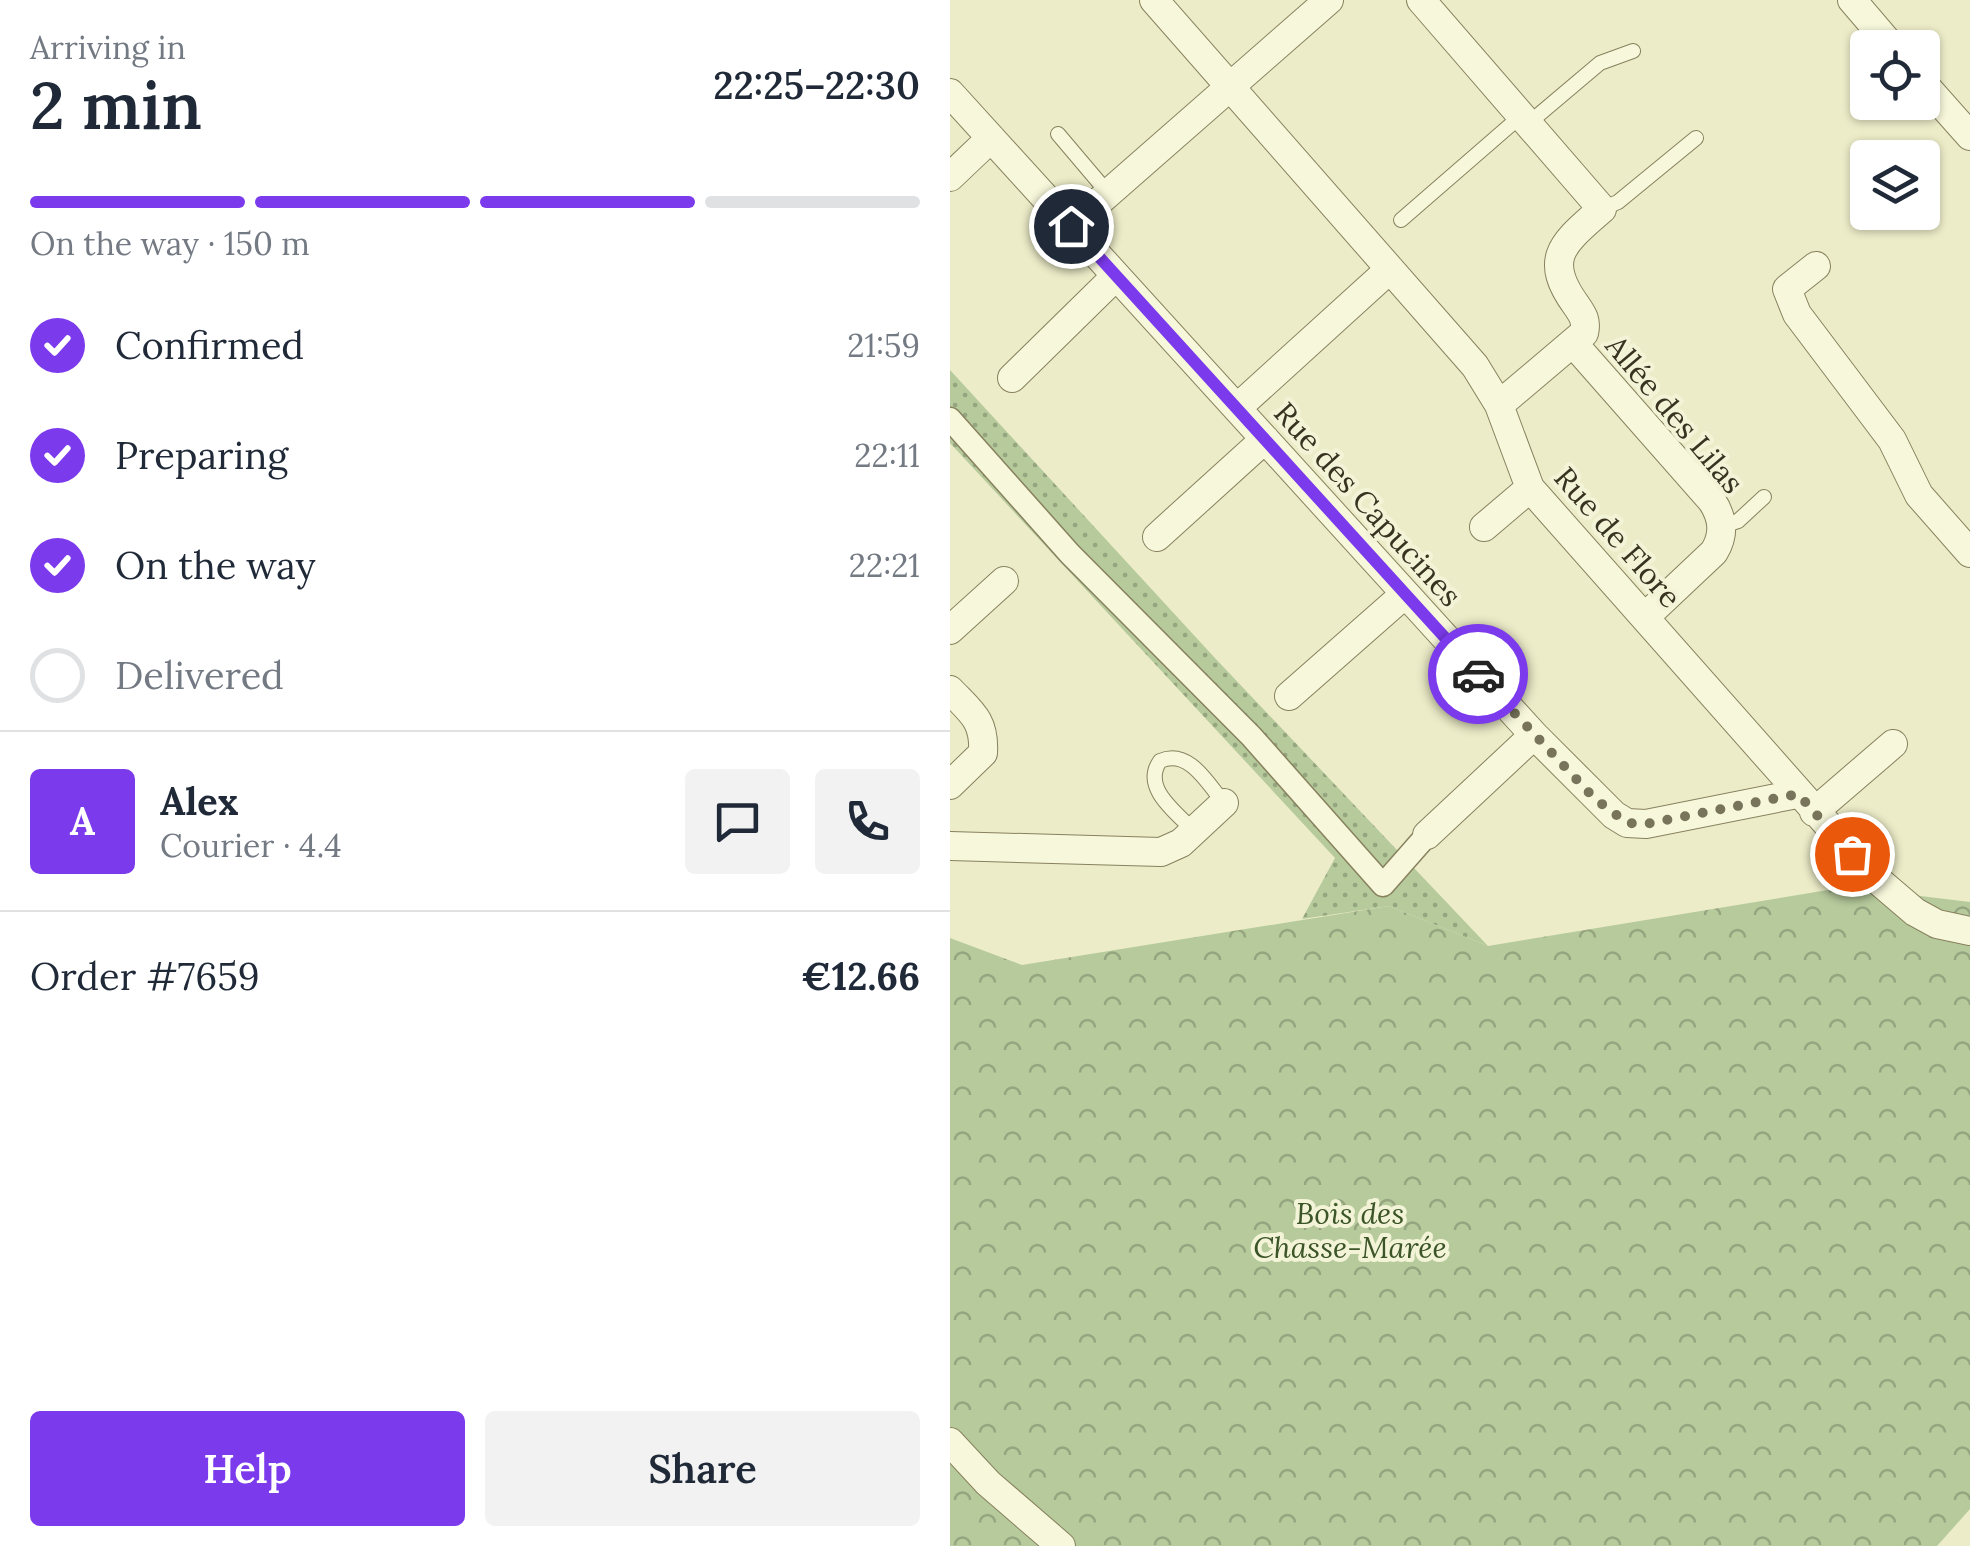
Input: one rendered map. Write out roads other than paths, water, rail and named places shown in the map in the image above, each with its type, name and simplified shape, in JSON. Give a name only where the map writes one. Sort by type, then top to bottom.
[{"type":"street","name":"Rue de Flore","points":[[1154,0],[1475,366],[1499,404],[1530,488],[1806,803],[1874,877],[1915,912],[1937,924],[1970,931]]},
{"type":"street","points":[[1071,226],[1330,0]]},
{"type":"street","points":[[1421,0],[1602,209],[1560,250],[1558,272],[1586,321],[1584,333],[1499,404]]},
{"type":"street","points":[[1852,0],[1877,30]]},
{"type":"street","name":"Rue des Capucines","points":[[950,93],[1594,798],[1627,823],[1646,824],[1806,803]]},
{"type":"street","points":[[1940,102],[1970,136]]},
{"type":"street","points":[[950,177],[991,138]]},
{"type":"street","points":[[1816,266],[1787,288],[1797,314],[1882,426],[1918,495],[1970,553]]},
{"type":"street","points":[[1237,408],[1390,268]]},
{"type":"street","points":[[1012,378],[1116,276]]},
{"type":"street","name":"Allée des Lilas","points":[[1573,343],[1712,500],[1720,515],[1720,542],[1714,552],[1645,616]]},
{"type":"street","points":[[950,420],[1070,554],[1252,736],[1383,885],[1427,835],[1534,735]]},
{"type":"street","points":[[1157,537],[1265,439]]},
{"type":"street","points":[[1484,527],[1530,488]]},
{"type":"street","points":[[950,630],[1004,581]]},
{"type":"street","points":[[1289,696],[1406,594]]},
{"type":"street","points":[[950,690],[980,721],[984,733],[983,752],[950,785]]},
{"type":"street","points":[[1806,803],[1893,744]]},
{"type":"street","points":[[950,846],[1161,852],[1181,843],[1224,803]]},
{"type":"street","points":[[950,1442],[988,1483],[1061,1546]]},
{"type":"lane","points":[[1401,220],[1600,63],[1632,51]]},
{"type":"lane","points":[[1058,134],[1108,193]]},
{"type":"lane","points":[[1602,209],[1618,202],[1696,138]]},
{"type":"lane","points":[[1722,526],[1738,521],[1764,497]]},
{"type":"lane","points":[[1194,831],[1156,788],[1155,768],[1160,762],[1178,758],[1188,762],[1224,803]]},
{"type":"park label","name":"Bois des Chasse-Marée","points":[[1350,1230]]}]
